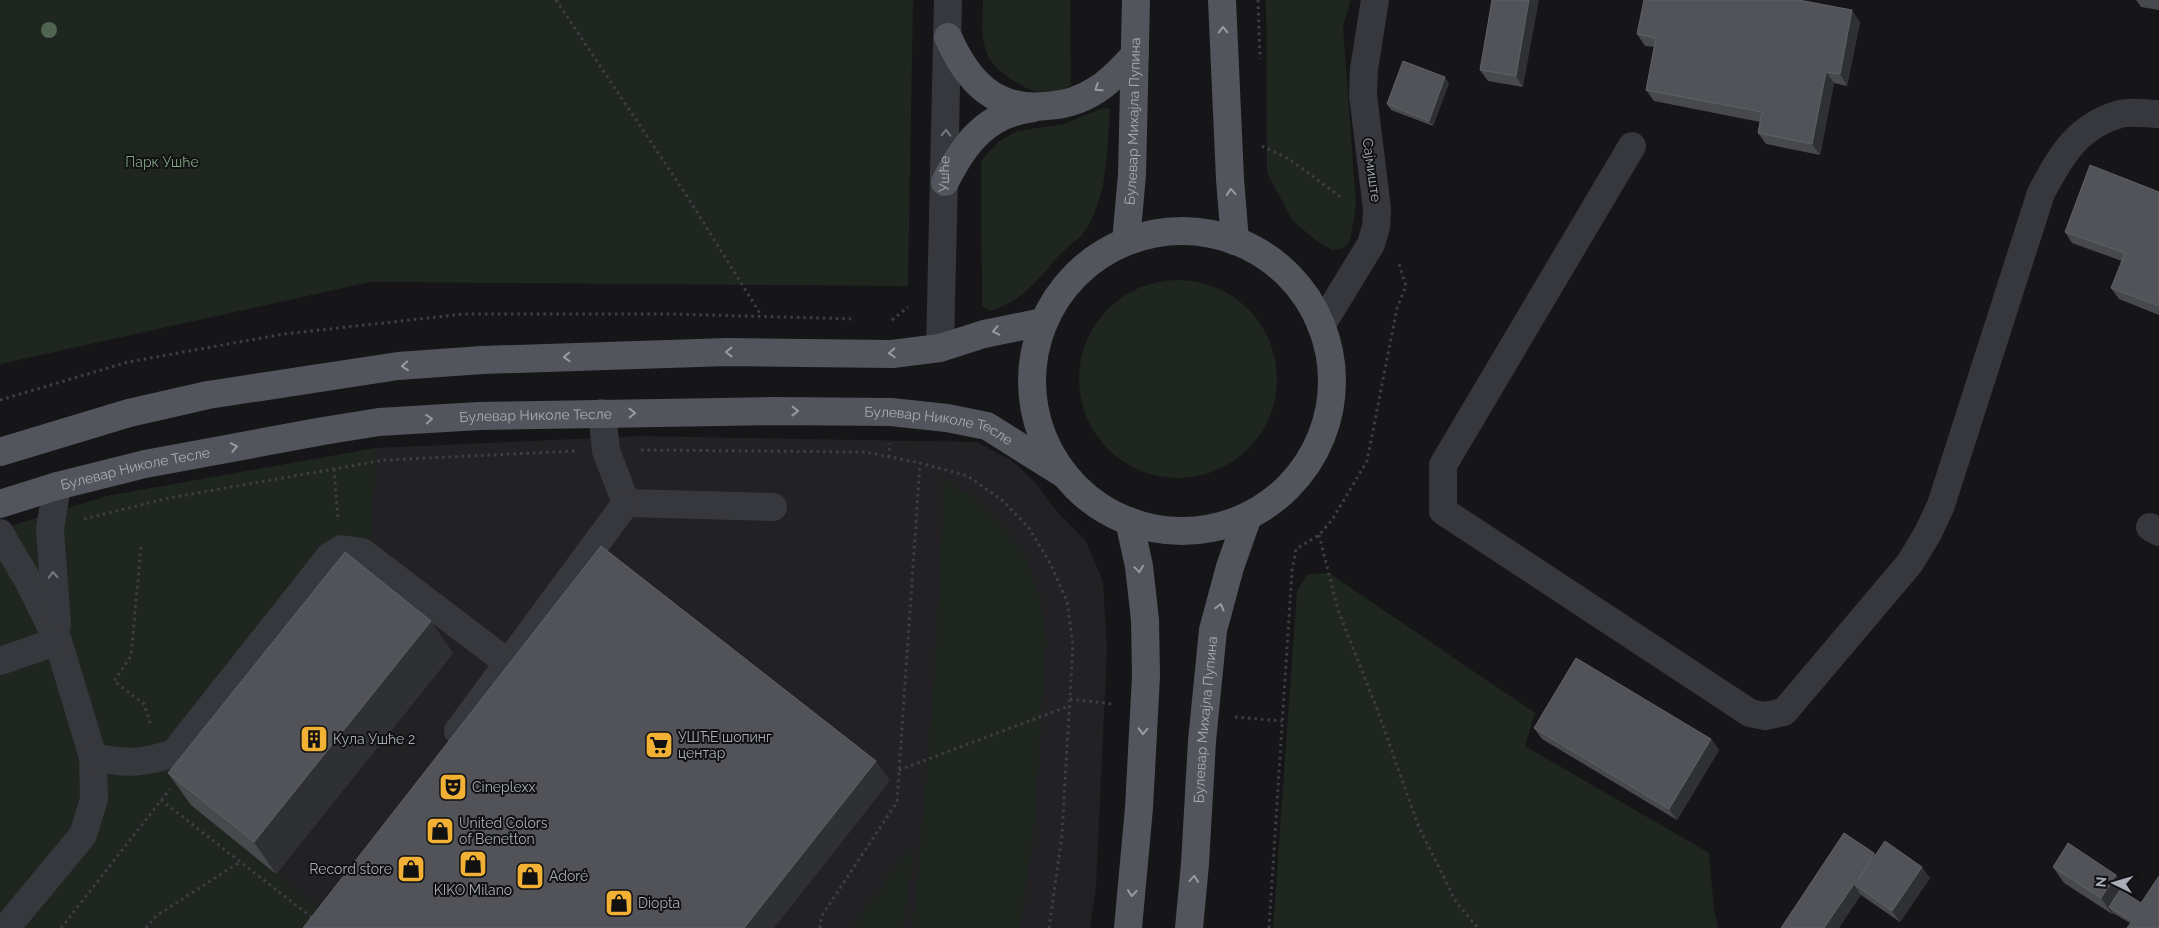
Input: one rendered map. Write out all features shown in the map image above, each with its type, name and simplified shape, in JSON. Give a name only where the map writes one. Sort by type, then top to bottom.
[{"type":"main road","name":"Булевар Михајла Пупина","points":[[1126,241],[1132,175],[1136,0]]},
{"type":"main road","points":[[1222,0],[1230,179],[1235,241]]},
{"type":"main road","points":[[948,37],[966,71],[980,86],[996,98],[1017,106],[1037,107]]},
{"type":"main road","points":[[945,182],[973,138],[990,122],[1014,110],[1057,105],[1078,99],[1098,89],[1116,75],[1134,55]]},
{"type":"main road","points":[[1177,231],[1214,234],[1235,241],[1266,257],[1287,274],[1312,307],[1321,326],[1328,348],[1331,372],[1326,420],[1318,442],[1306,463],[1290,484],[1270,502],[1248,516],[1225,525],[1177,531],[1129,522],[1084,495],[1065,475],[1050,453],[1040,428],[1034,402],[1033,366],[1035,348],[1044,322],[1058,296],[1077,274],[1100,255],[1126,241],[1147,235],[1177,231]]},
{"type":"main road","points":[[0,452],[129,413],[208,395],[398,366],[482,360],[728,352],[892,354],[940,348],[984,334],[1044,322]]},
{"type":"main road","name":"Булевар Николе Тесле","points":[[0,504],[57,486],[145,464],[379,422],[478,416],[602,413],[891,412],[946,418],[987,426],[1065,475]]},
{"type":"main road","name":"Булевар Михајла Пупина","points":[[1189,928],[1195,864],[1202,732],[1213,630],[1230,567],[1248,516]]},
{"type":"main road","points":[[1128,928],[1139,808],[1146,676],[1143,602],[1139,566],[1129,522]]},
{"type":"street","name":"Ушће","points":[[940,348],[948,0]]},
{"type":"street","name":"Сајмиште","points":[[1321,326],[1371,244],[1376,227],[1377,209],[1363,95],[1364,69],[1375,0]]},
{"type":"street","points":[[1632,146],[1443,465],[1444,511],[1750,713],[1766,716],[1784,712],[1910,563],[1928,533],[1941,505],[2041,194],[2057,163],[2071,144],[2092,125],[2122,114],[2159,114]]},
{"type":"street","points":[[602,413],[606,451],[626,503]]},
{"type":"street","points":[[57,486],[50,530],[58,641]]},
{"type":"street","points":[[626,503],[773,507]]},
{"type":"street","points":[[443,751],[626,503]]},
{"type":"street","points":[[0,534],[30,584],[58,641],[93,757],[94,799],[84,835],[6,928]]},
{"type":"street","points":[[93,757],[124,763],[149,761],[174,753],[330,556],[341,550],[362,552],[508,663]]},
{"type":"street","points":[[0,661],[58,641]]},
{"type":"path","points":[[556,0],[684,193],[761,316]]},
{"type":"path","points":[[1262,146],[1289,160],[1356,206],[1376,227],[1396,255],[1406,286],[1397,308],[1367,461],[1332,520],[1319,535],[1296,549],[1292,571],[1269,928]]},
{"type":"path","points":[[883,320],[893,320],[912,303]]},
{"type":"path","points":[[0,400],[128,362],[284,334],[464,314],[672,314],[864,319]]},
{"type":"path","points":[[50,530],[76,521],[169,498],[385,460],[486,454],[606,451],[865,452],[920,463],[968,476],[1002,500],[1029,528],[1051,565],[1067,602],[1073,645],[1062,835],[1049,928]]},
{"type":"path","points":[[820,928],[821,917],[897,802],[920,463]]},
{"type":"path","points":[[1319,535],[1338,610],[1377,709],[1418,825],[1456,902],[1478,928]]},
{"type":"path","points":[[141,547],[131,656],[114,680],[144,704],[155,738],[174,753]]},
{"type":"path","points":[[899,770],[1069,706]]},
{"type":"path","points":[[161,800],[318,922]]},
{"type":"path","points":[[146,928],[156,916],[240,862]]},
{"type":"shaded area","points":[[642,436],[977,442],[1011,460],[1034,481],[1059,514],[1086,541],[1103,582],[1107,649],[1096,887],[1090,928],[0,928],[107,496],[376,448]]},
{"type":"green space","name":"Парк Ушће","points":[[0,0],[913,0],[908,286],[370,282],[0,364]]},
{"type":"green space","points":[[983,0],[1070,0],[1071,85],[1054,93],[1036,92],[1015,82],[997,68],[987,54],[983,40]]},
{"type":"green space","points":[[1266,0],[1351,0],[1343,26],[1356,206],[1350,241],[1344,248],[1332,250],[1317,241],[1293,221],[1267,173]]},
{"type":"green space","points":[[1103,108],[1110,109],[1103,185],[1094,214],[1087,228],[1027,290],[1010,303],[990,311],[982,306],[981,161],[998,142],[1017,131],[1064,124]]},
{"type":"green space","points":[[1178,280],[1197,282],[1216,288],[1233,297],[1248,309],[1260,324],[1269,341],[1275,360],[1277,379],[1275,398],[1269,417],[1260,434],[1248,449],[1233,461],[1216,470],[1197,476],[1178,478],[1159,476],[1140,470],[1123,461],[1108,449],[1096,434],[1087,417],[1081,398],[1079,379],[1081,360],[1087,341],[1096,324],[1108,309],[1123,297],[1140,288],[1159,282]]},
{"type":"green space","points":[[376,448],[368,584],[191,805],[337,923],[333,928],[0,928],[0,529],[107,496]]},
{"type":"green space","points":[[943,479],[968,495],[993,515],[1022,551],[1040,595],[1046,640],[1034,830],[1020,928],[913,928],[936,647]]},
{"type":"green space","points":[[1329,573],[1535,713],[1525,746],[1709,853],[1714,909],[1718,928],[1273,928],[1297,591],[1308,574]]},
{"type":"green space","points":[[909,849],[913,854],[903,928],[852,928]]},
{"type":"building","points":[[1492,0],[1529,0],[1516,76],[1480,70]]},
{"type":"building","points":[[1644,0],[1799,0],[1852,10],[1840,74],[1826,72],[1812,144],[1758,133],[1762,112],[1646,90],[1656,38],[1637,34]]},
{"type":"building","points":[[1403,61],[1445,77],[1429,121],[1387,104]]},
{"type":"building","points":[[2090,165],[2159,192],[2159,306],[2111,288],[2125,253],[2065,232]]},
{"type":"building","name":"УШЋЕ шопинг центар","points":[[601,546],[876,761],[744,928],[303,928]]},
{"type":"building","name":"Кула Ушће 2","points":[[345,552],[431,621],[254,842],[168,773]]},
{"type":"building","points":[[1576,658],[1711,739],[1669,809],[1534,728]]},
{"type":"building","points":[[1844,833],[1874,853],[1858,880],[1885,841],[1922,867],[1892,911],[1854,884],[1824,928],[1781,928]]},
{"type":"building","points":[[2068,843],[2116,875],[2101,898],[2053,867]]},
{"type":"building","points":[[2159,876],[2159,928],[2127,928],[2132,921],[2109,907],[2120,890],[2141,903]]},
{"type":"place","name":"Кула Ушће 2","points":[[314,739]]},
{"type":"place","name":"УШЋЕ шопинг центар","points":[[659,745]]},
{"type":"place","name":"Cineplexx","points":[[453,787]]},
{"type":"place","name":"United Colors of Benetton","points":[[440,831]]},
{"type":"place","name":"KIKO Milano","points":[[473,864]]},
{"type":"place","name":"Record store","points":[[411,869]]},
{"type":"place","name":"Adoré","points":[[530,876]]},
{"type":"place","name":"Diopta","points":[[619,903]]}]
